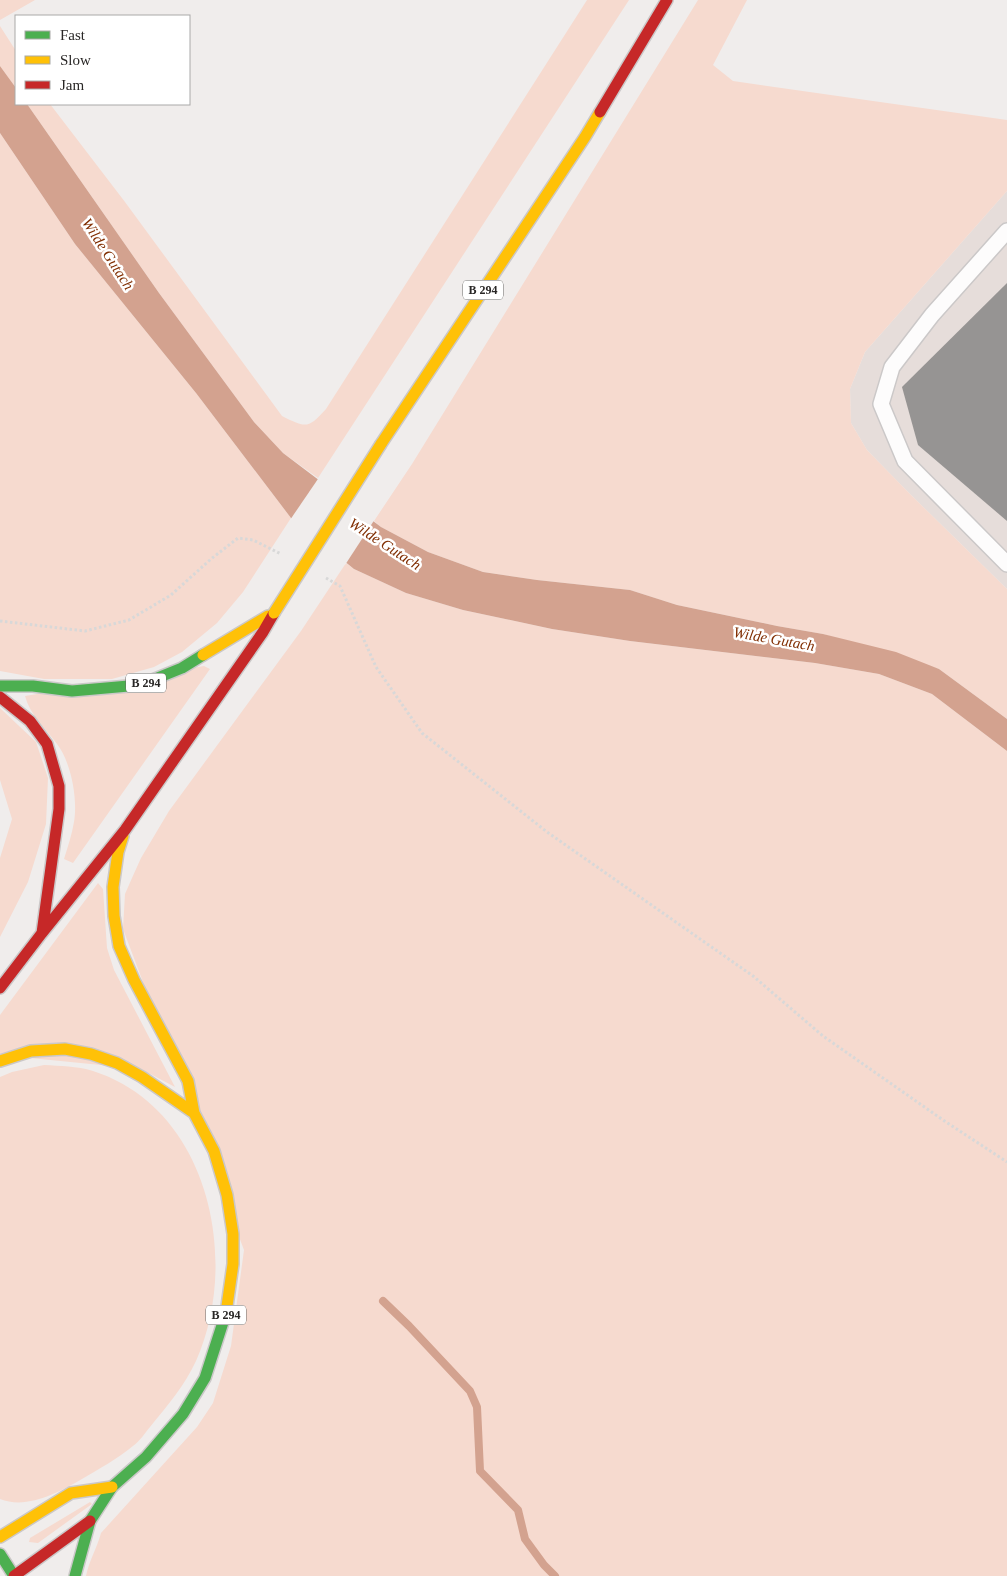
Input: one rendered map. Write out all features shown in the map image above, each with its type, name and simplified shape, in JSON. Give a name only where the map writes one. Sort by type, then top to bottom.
[{"type":"main road","name":"B 294","points":[[0,988],[125,830],[263,632],[381,444],[585,138],[667,0]]},
{"type":"main road","name":"B 294","points":[[0,686],[33,686],[72,691],[140,685],[182,668],[274,613]]},
{"type":"main road","name":"B 294","points":[[0,697],[30,721],[47,744],[59,786],[59,808],[42,933]]},
{"type":"main road","name":"B 294","points":[[75,1576],[90,1521],[112,1487],[146,1457],[183,1414],[205,1378],[228,1307],[233,1264],[232,1234],[227,1195],[214,1151],[194,1113],[188,1081],[134,980],[119,946],[114,916],[114,887],[118,852],[125,830]]},
{"type":"main road","name":"B 294","points":[[0,1062],[31,1051],[66,1049],[91,1054],[117,1063],[142,1077],[194,1113]]},
{"type":"main road","points":[[0,1537],[71,1493],[112,1487]]},
{"type":"main road","name":"B 294","points":[[14,1576],[90,1521]]},
{"type":"main road","points":[[0,1554],[14,1576]]},
{"type":"lane","points":[[1007,231],[932,315],[892,367],[881,404],[905,462],[1007,564]]},
{"type":"path","points":[[0,621],[84,631],[129,620],[171,595],[211,559],[238,538],[253,540],[282,554]]},
{"type":"path","points":[[323,577],[340,586],[376,667],[422,733],[547,832],[753,976],[823,1036],[943,1120],[1007,1162]]},
{"type":"shaded area","points":[[0,0],[35,0],[0,20]]},
{"type":"shaded area","points":[[587,0],[629,0],[318,478],[283,453],[254,422],[159,293],[28,105],[51,105],[125,202],[282,416],[296,423],[306,424],[315,420],[326,409]]},
{"type":"shaded area","points":[[698,0],[747,0],[713,65],[733,81],[1007,120],[1007,191],[865,352],[850,389],[851,423],[867,450],[1007,589],[1007,719],[939,669],[823,634],[677,605],[630,590],[483,572],[428,552],[381,527],[374,521],[412,464]]},
{"type":"shaded area","points":[[0,26],[15,49],[15,87],[0,66]]},
{"type":"shaded area","points":[[0,133],[75,244],[196,393],[291,518],[243,592],[217,623],[182,652],[154,667],[112,679],[44,679],[0,671]]},
{"type":"shaded area","points":[[1007,191],[1007,589],[867,450],[851,423],[850,389],[865,352]]},
{"type":"shaded area","points":[[346,563],[354,569],[406,593],[463,610],[552,629],[630,641],[815,663],[879,674],[932,694],[1007,751],[1007,1576],[86,1576],[101,1533],[197,1427],[213,1403],[231,1346],[244,1250],[123,929],[125,894],[141,858],[169,811],[301,631]]},
{"type":"shaded area","points":[[204,666],[210,669],[73,863],[64,859],[75,813],[70,771],[62,752],[34,716],[25,696]]},
{"type":"shaded area","points":[[0,708],[36,742],[48,778],[46,824],[28,882],[0,937],[0,858],[12,819],[0,780]]},
{"type":"shaded area","points":[[98,883],[103,889],[107,948],[114,970],[175,1087],[141,1069],[0,1055],[0,1015]]},
{"type":"shaded area","points":[[44,1065],[75,1067],[93,1071],[133,1090],[164,1118],[188,1152],[205,1192],[214,1235],[215,1278],[209,1321],[196,1361],[175,1395],[140,1439],[114,1460],[53,1494],[32,1501],[10,1502],[0,1499],[0,1077],[12,1072]]},
{"type":"shaded area","points":[[90,1502],[92,1504],[38,1543],[29,1542],[30,1538]]},
{"type":"water","name":"Wilde Gutach","points":[[0,66],[15,87],[15,105],[28,105],[159,293],[254,422],[283,453],[381,527],[428,552],[483,572],[630,590],[677,605],[823,634],[896,652],[939,669],[1007,719],[1007,751],[932,694],[879,674],[815,663],[630,641],[552,629],[463,610],[406,593],[354,569],[291,518],[196,393],[75,244],[0,133]]},
{"type":"pier","points":[[320,476],[375,519],[345,565],[290,520]]},
{"type":"building","points":[[1007,283],[1007,521],[918,445],[902,387]]},
{"type":"waterway","points":[[383,1301],[470,1391],[477,1407],[480,1471],[518,1510],[525,1539],[544,1565],[555,1576]]},
{"type":"traffic: fast","points":[[0,686],[33,686],[72,691],[140,685],[182,668],[203,655]]},
{"type":"traffic: fast","points":[[75,1576],[90,1521],[112,1487],[146,1457],[183,1414],[205,1378],[226,1313]]},
{"type":"traffic: fast","points":[[0,1554],[14,1576]]},
{"type":"traffic: slow","points":[[381,444],[600,112]]},
{"type":"traffic: slow","points":[[274,613],[381,444]]},
{"type":"traffic: slow","points":[[203,655],[268,616]]},
{"type":"traffic: slow","points":[[123,836],[118,852],[113,887],[114,916],[119,946],[134,980],[188,1081],[194,1113]]},
{"type":"traffic: slow","points":[[0,1061],[31,1051],[65,1049],[91,1054],[117,1063],[142,1077],[194,1113],[214,1151],[227,1195],[233,1234],[233,1264],[226,1313]]},
{"type":"traffic: slow","points":[[0,1537],[71,1493],[112,1487]]},
{"type":"traffic: jam","points":[[600,112],[667,0]]},
{"type":"traffic: jam","points":[[42,933],[125,830],[263,632],[274,613]]},
{"type":"traffic: jam","points":[[0,697],[30,721],[47,744],[59,786],[59,809],[42,933],[0,988]]},
{"type":"traffic: jam","points":[[14,1576],[90,1521]]}]
